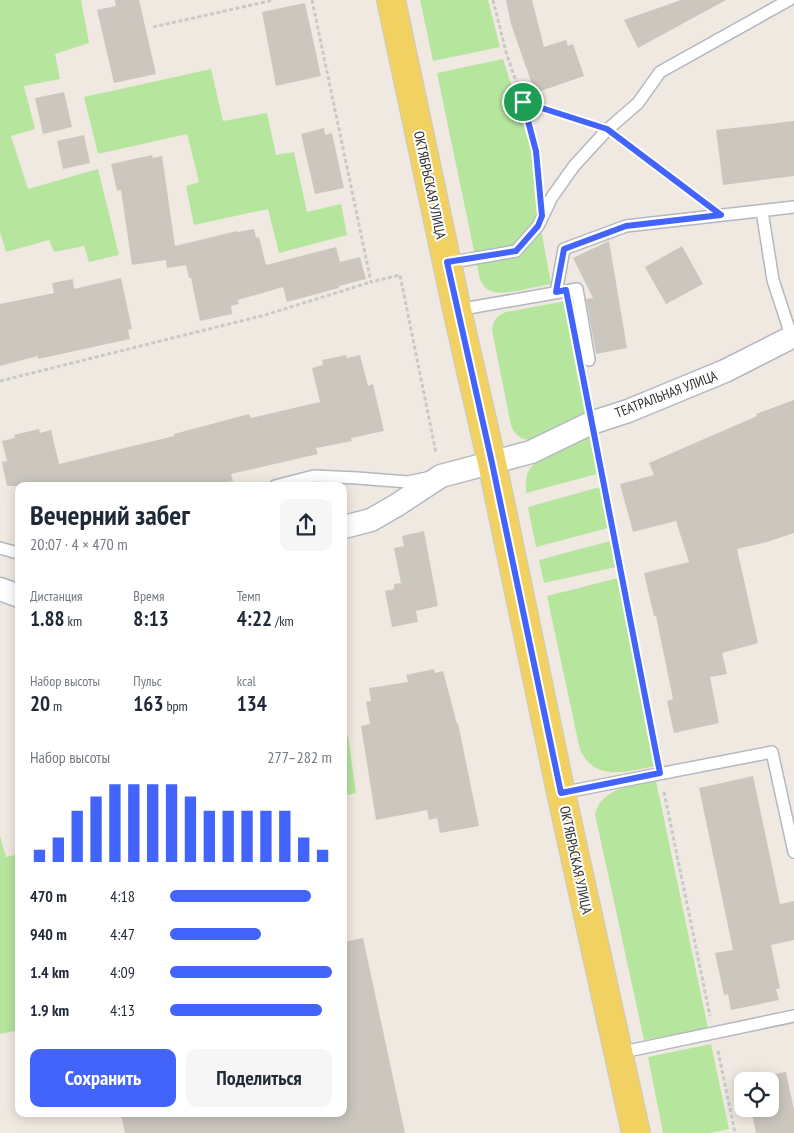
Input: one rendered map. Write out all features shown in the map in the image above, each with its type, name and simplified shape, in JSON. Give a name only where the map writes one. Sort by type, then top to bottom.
[{"type":"main road","name":"ОКТЯБРЬСКАЯ УЛИЦА","points":[[391,0],[636,1133]]},
{"type":"street","name":"ТЕАТРАЛЬНАЯ УЛИЦА","points":[[347,526],[371,520],[441,476],[531,452],[591,423],[725,371],[793,337]]},
{"type":"street","points":[[0,589],[15,595]]},
{"type":"lane","points":[[447,262],[516,251],[540,221],[552,197],[574,166],[607,130],[638,103],[660,72],[789,0]]},
{"type":"lane","points":[[556,292],[564,249],[626,226],[794,207]]},
{"type":"lane","points":[[762,211],[773,280],[793,337]]},
{"type":"lane","points":[[457,310],[576,289],[589,360]]},
{"type":"lane","points":[[291,482],[314,476],[408,482],[441,476]]},
{"type":"lane","points":[[0,548],[15,552]]},
{"type":"lane","points":[[561,793],[772,752],[794,852]]},
{"type":"lane","points":[[618,1053],[794,1016]]},
{"type":"path","points":[[153,27],[274,0]]},
{"type":"path","points":[[312,0],[371,282]]},
{"type":"path","points":[[493,0],[506,52],[523,102],[536,151],[540,221]]},
{"type":"path","points":[[523,102],[607,130],[721,215]]},
{"type":"path","points":[[0,381],[265,315],[371,282],[400,275],[441,476]]},
{"type":"path","points":[[582,376],[660,773],[735,1133]]},
{"type":"green space","points":[[0,0],[81,0],[89,43],[55,54],[60,79],[24,86],[35,129],[11,136],[28,189],[98,169],[119,255],[89,262],[84,246],[54,252],[49,240],[6,252],[0,232]]},
{"type":"green space","points":[[420,0],[488,0],[500,47],[433,61]]},
{"type":"green space","points":[[503,59],[532,151],[536,202],[551,284],[500,293],[486,288],[480,278],[437,73]]},
{"type":"green space","points":[[211,69],[223,121],[267,113],[276,155],[294,152],[307,212],[341,204],[347,235],[279,253],[268,209],[194,225],[186,186],[199,182],[187,134],[98,154],[84,97]]},
{"type":"green space","points":[[566,301],[587,416],[530,440],[523,439],[516,434],[511,425],[492,330],[493,324],[498,317],[506,312]]},
{"type":"green space","points":[[590,432],[597,474],[526,493],[526,481],[529,470],[540,459]]},
{"type":"green space","points":[[600,487],[608,528],[536,547],[528,507]]},
{"type":"green space","points":[[610,541],[616,567],[544,583],[539,560]]},
{"type":"green space","points":[[618,578],[656,766],[613,772],[603,771],[595,767],[580,750],[547,596]]},
{"type":"green space","points":[[347,735],[356,793],[347,795]]},
{"type":"green space","points":[[656,781],[708,1028],[644,1040],[595,814],[604,798],[611,793],[620,789]]},
{"type":"green space","points":[[0,836],[6,857],[15,855],[15,1031],[0,1034]]},
{"type":"green space","points":[[711,1044],[729,1129],[710,1133],[663,1133],[648,1057]]},
{"type":"building","points":[[115,0],[139,0],[156,74],[114,83],[97,10],[116,6]]},
{"type":"building","points":[[506,0],[532,0],[544,47],[566,40],[568,46],[573,44],[584,76],[535,93],[511,24]]},
{"type":"building","points":[[681,0],[726,0],[638,48],[624,20]]},
{"type":"building","points":[[305,3],[321,76],[276,86],[262,12]]},
{"type":"building","points":[[64,92],[72,127],[43,134],[35,98]]},
{"type":"building","points":[[794,121],[794,176],[723,185],[716,130]]},
{"type":"building","points":[[324,128],[325,135],[332,133],[344,188],[315,194],[301,134]]},
{"type":"building","points":[[84,135],[90,163],[63,169],[57,141]]},
{"type":"building","points":[[152,155],[153,158],[162,156],[175,246],[237,231],[254,229],[256,238],[259,237],[266,265],[336,247],[340,262],[360,257],[366,279],[287,302],[283,287],[238,300],[239,304],[231,306],[232,314],[200,321],[191,278],[189,278],[186,265],[167,268],[166,260],[132,265],[121,190],[117,191],[111,164]]},
{"type":"building","points":[[609,241],[627,348],[596,354],[586,299],[593,298],[573,258]]},
{"type":"building","points":[[682,246],[703,284],[666,304],[645,267]]},
{"type":"building","points":[[121,278],[132,329],[128,330],[130,339],[38,359],[38,356],[0,366],[0,304],[54,293],[52,283],[73,279],[74,289]]},
{"type":"building","points":[[346,355],[347,358],[360,355],[368,386],[373,384],[384,431],[351,438],[352,441],[316,448],[318,454],[231,474],[233,481],[228,482],[15,482],[15,486],[7,486],[2,462],[7,461],[2,441],[15,438],[14,435],[39,429],[40,433],[51,430],[59,464],[174,436],[174,434],[249,414],[251,418],[320,402],[312,368],[323,365],[322,360]]},
{"type":"building","points":[[794,400],[794,533],[737,549],[758,643],[722,653],[727,674],[710,677],[719,723],[674,733],[667,701],[673,699],[656,616],[654,616],[644,573],[689,562],[676,521],[633,532],[620,484],[654,475],[649,463],[757,416],[756,414]]},
{"type":"building","points":[[424,531],[438,606],[416,611],[418,622],[392,627],[385,591],[394,589],[394,584],[401,583],[394,548],[404,546],[402,536]]},
{"type":"building","points":[[434,669],[435,673],[443,671],[458,723],[479,826],[440,833],[437,818],[429,820],[427,810],[376,820],[361,726],[370,724],[366,702],[371,701],[369,688],[408,682],[406,675]]},
{"type":"building","points":[[753,776],[780,904],[794,901],[794,940],[771,945],[780,988],[776,989],[779,1000],[731,1010],[728,994],[724,995],[715,953],[733,950],[699,788]]},
{"type":"building","points":[[363,938],[405,1133],[125,1133],[122,1117],[347,1117],[347,941]]},
{"type":"building","points":[[786,1072],[794,1110],[794,1133],[756,1133],[753,1117],[779,1117],[779,1073]]},
{"type":"route","points":[[523,102],[607,129],[721,215],[626,226],[564,249],[556,292],[566,290],[660,773],[561,793],[492,463],[447,262],[516,251],[538,226],[542,216],[539,202],[536,151],[523,102]]}]
